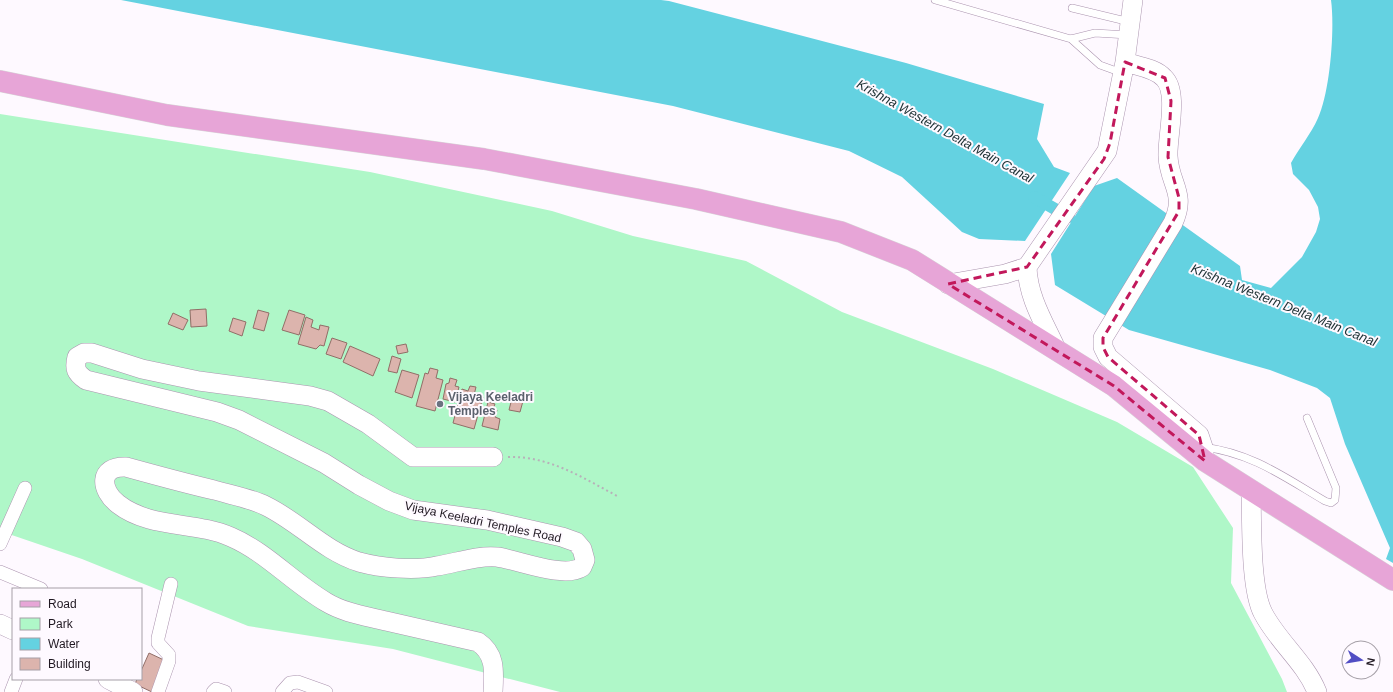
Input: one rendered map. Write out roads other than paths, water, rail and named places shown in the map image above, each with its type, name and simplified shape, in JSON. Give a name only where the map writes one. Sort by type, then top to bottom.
[{"type":"main road","points":[[0,81],[167,115],[484,159],[696,199],[841,232],[912,260],[948,284],[1114,386],[1251,491],[1393,580]]},
{"type":"street","points":[[1057,351],[1032,296],[1028,282],[1030,263],[1090,176],[1104,159],[1110,143],[1112,124],[1124,67],[1133,0]]},
{"type":"street","points":[[1124,67],[1154,72],[1165,78],[1169,88],[1171,125],[1168,151],[1169,163],[1179,198],[1178,211],[1173,223],[1103,338],[1104,347],[1108,357],[1199,435],[1204,454]]},
{"type":"street","points":[[948,284],[1005,274],[1030,263]]},
{"type":"street","name":"Vijaya Keeladri Temples Road","points":[[493,457],[413,457],[348,411],[328,401],[310,396],[199,381],[142,369],[92,353],[84,353],[77,357],[74,366],[78,374],[86,380],[217,412],[239,420],[324,463],[359,486],[389,501],[414,510],[487,520],[562,537],[576,542],[582,549],[584,560],[582,568],[577,571],[564,571],[496,557],[473,559],[435,567],[391,568],[360,562],[341,555],[281,514],[264,505],[126,467],[110,469],[104,478],[104,484],[110,498],[120,506],[142,517],[230,536],[257,551],[310,591],[342,610],[478,642],[485,647],[493,660],[493,692]]},
{"type":"street","points":[[0,544],[25,488]]},
{"type":"street","points":[[1251,491],[1256,592],[1262,612],[1285,647],[1304,669],[1317,692]]},
{"type":"street","points":[[0,572],[39,588]]},
{"type":"street","points":[[158,692],[169,661],[168,651],[158,643],[158,638],[171,584]]},
{"type":"street","points":[[0,624],[12,630]]},
{"type":"street","points":[[11,692],[16,680]]},
{"type":"street","points":[[110,680],[133,692]]},
{"type":"street","points":[[282,692],[290,683],[298,682],[326,692]]},
{"type":"street","points":[[213,692],[216,690],[225,692]]},
{"type":"lane","points":[[935,0],[1071,39],[1100,65],[1124,67]]},
{"type":"lane","points":[[1072,8],[1129,28]]},
{"type":"lane","points":[[1071,39],[1095,33],[1129,28]]},
{"type":"lane","points":[[1204,454],[1224,450],[1246,456],[1325,501],[1331,502],[1335,500],[1337,494],[1336,488],[1307,418]]},
{"type":"water","points":[[121,0],[669,1],[906,63],[1044,104],[1037,139],[1054,167],[1070,173],[1025,241],[979,239],[962,232],[902,177],[849,151],[673,106]]},
{"type":"water","points":[[1331,0],[1393,0],[1393,563],[1386,559],[1390,548],[1345,444],[1330,398],[1317,388],[1270,370],[1129,330],[1055,285],[1051,254],[1094,186],[1117,178],[1240,266],[1242,280],[1271,288],[1302,257],[1316,232],[1320,219],[1318,207],[1309,190],[1293,174],[1291,163],[1318,118],[1326,93],[1332,43]]},
{"type":"waterway","name":"Krishna Western Delta Main Canal","points":[[1034,197],[1069,217]]},
{"type":"place","name":"Vijaya Keeladri Temples","points":[[440,404]]}]
